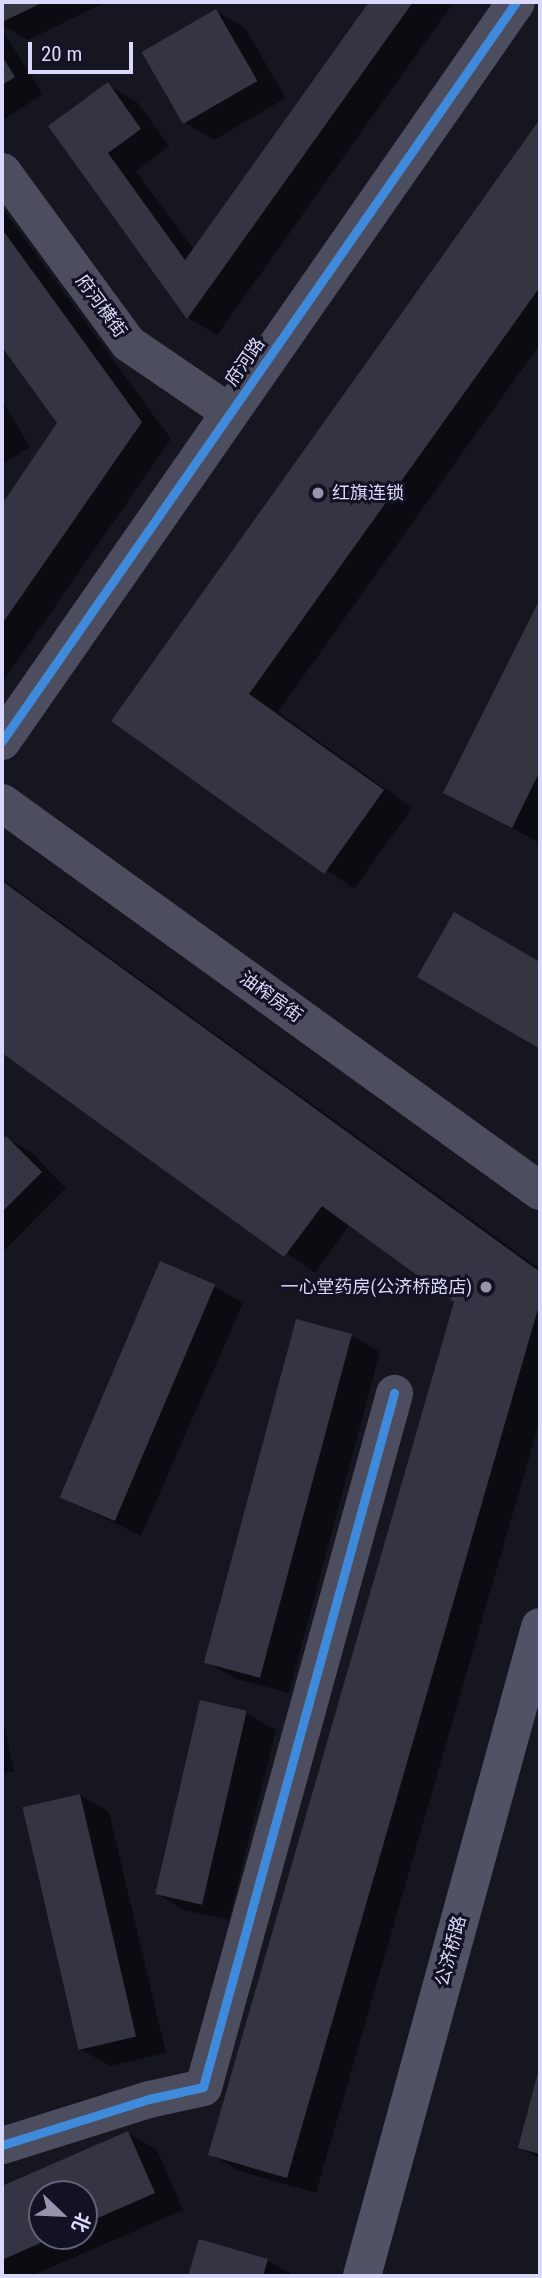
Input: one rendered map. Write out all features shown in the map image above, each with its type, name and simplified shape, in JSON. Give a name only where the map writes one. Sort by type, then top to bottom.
[{"type":"main road","name":"公济桥路","points":[[362,2276],[540,1627]]},
{"type":"street","name":"府河路","points":[[2,741],[516,2]]},
{"type":"street","name":"府河横街","points":[[2,171],[128,343],[229,412]]},
{"type":"street","name":"油榨房街","points":[[2,803],[540,1191]]},
{"type":"street","points":[[2,2146],[149,2099],[203,2087],[394,1393]]},
{"type":"building","points":[[2,2],[44,2],[2,22]]},
{"type":"building","points":[[369,2],[413,2],[187,319],[48,126],[108,82],[141,129],[108,153],[185,260]]},
{"type":"building","points":[[216,9],[258,81],[183,124],[142,52]]},
{"type":"building","points":[[2,56],[15,77],[2,85]]},
{"type":"building","points":[[540,119],[540,287],[249,694],[384,790],[324,874],[111,721]]},
{"type":"building","points":[[2,229],[142,422],[2,624],[2,504],[57,423],[2,347]]},
{"type":"building","points":[[540,599],[540,771],[512,828],[443,793]]},
{"type":"building","points":[[2,881],[540,1272],[540,1302],[287,2178],[208,2155],[454,1302],[322,1206],[284,1257],[2,1053]]},
{"type":"building","points":[[454,912],[540,962],[540,1049],[417,977]]},
{"type":"building","points":[[6,1136],[42,1172],[2,1212],[2,1140]]},
{"type":"building","points":[[160,1261],[215,1284],[115,1521],[60,1498]]},
{"type":"building","points":[[296,1319],[352,1334],[260,1678],[204,1663]]},
{"type":"building","points":[[200,1700],[247,1711],[202,1905],[155,1894]]},
{"type":"building","points":[[80,1794],[136,2037],[79,2050],[23,1807]]},
{"type":"building","points":[[540,2068],[540,2154],[518,2148]]},
{"type":"building","points":[[128,2131],[155,2193],[98,2218],[98,2180],[28,2180],[28,2248],[2,2260],[2,2186]]},
{"type":"building","points":[[199,2239],[268,2259],[263,2276],[188,2276]]},
{"type":"cycle path","points":[[2,741],[516,2]]},
{"type":"cycle path","points":[[2,2145],[149,2099],[203,2087],[394,1393]]},
{"type":"place","name":"红旗连锁","points":[[318,493]]},
{"type":"place","name":"一心堂药房(公济桥路店)","points":[[486,1287]]}]
